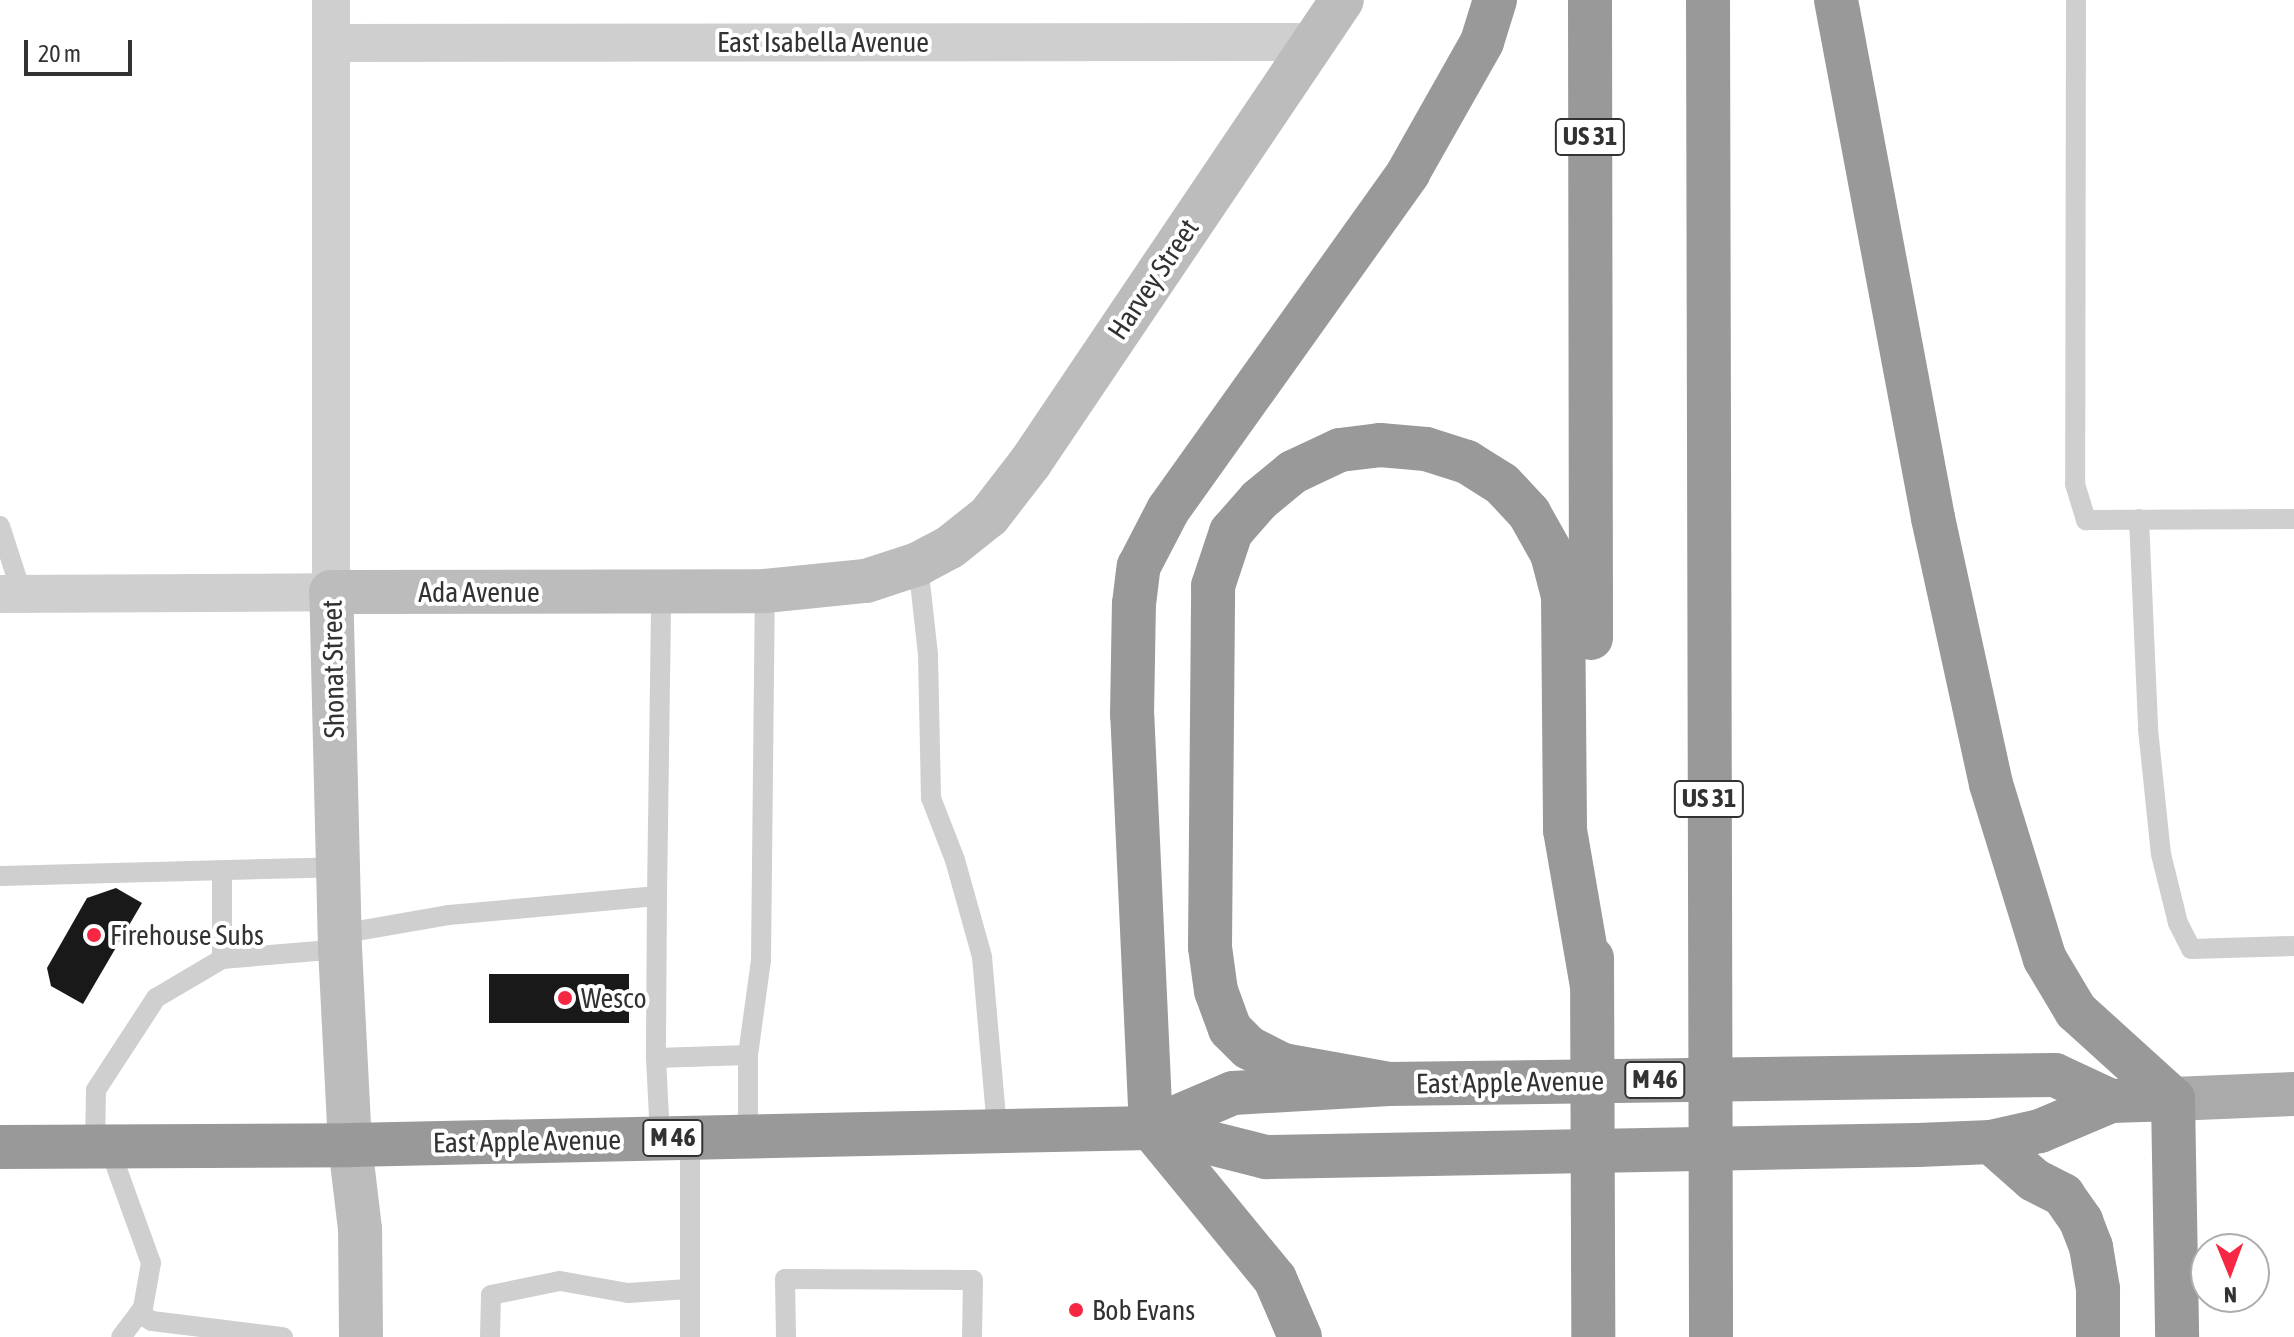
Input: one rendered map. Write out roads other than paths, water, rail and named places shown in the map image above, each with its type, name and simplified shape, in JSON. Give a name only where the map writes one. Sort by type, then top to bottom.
[{"type":"highway","points":[[1300,1337],[1275,1279],[1151,1128],[1132,715],[1134,604],[1139,566],[1168,510],[1226,424],[1408,173],[1482,42],[1495,0]]},
{"type":"highway","name":"US 31","points":[[1590,0],[1593,1337]]},
{"type":"highway","name":"US 31","points":[[1708,0],[1711,1337]]},
{"type":"highway","points":[[1836,0],[1933,518],[1991,784],[2045,959],[2076,1011],[2173,1099],[2177,1337]]},
{"type":"highway","points":[[1389,1084],[1283,1065],[1249,1048],[1230,1029],[1216,991],[1210,947],[1213,586],[1231,532],[1259,500],[1293,472],[1340,450],[1380,445],[1426,449],[1467,462],[1502,484],[1529,513],[1552,554],[1563,596],[1565,830],[1592,986]]},
{"type":"highway","name":"East Apple Avenue","points":[[1151,1128],[1233,1093],[1389,1084],[2055,1075],[2111,1101]]},
{"type":"highway","name":"East Apple Avenue","points":[[0,1147],[350,1145],[1151,1128],[1266,1157],[1918,1145],[1991,1142],[2040,1131],[2111,1101],[2173,1099]]},
{"type":"highway","points":[[1991,1142],[2034,1180],[2063,1195],[2081,1221],[2091,1247],[2098,1289],[2098,1337]]},
{"type":"highway","points":[[1711,1262],[1732,1337]]},
{"type":"main road","name":"East Apple Avenue","points":[[2173,1099],[2294,1094]]},
{"type":"street","name":"Shonat Street","points":[[331,0],[331,592],[340,942],[350,1145],[360,1229],[361,1337]]},
{"type":"street","name":"Harvey Street","points":[[934,555],[989,516],[1030,463],[1342,0]]},
{"type":"street","name":"East Isabella Avenue","points":[[331,43],[1315,42]]},
{"type":"street","name":"Ada Avenue","points":[[11,594],[765,591],[866,581],[934,555]]},
{"type":"lane","points":[[2076,0],[2075,484],[2086,520],[2294,519]]},
{"type":"lane","points":[[2139,519],[2148,729],[2161,854],[2178,923],[2191,949],[2294,946]]},
{"type":"lane","points":[[0,526],[11,594]]},
{"type":"lane","points":[[934,555],[928,655],[931,798],[955,860],[982,957],[997,1130]]},
{"type":"lane","points":[[661,591],[656,1058],[675,1138],[692,1185],[688,1289],[690,1337]]},
{"type":"lane","points":[[748,1137],[748,1055],[761,960],[765,591]]},
{"type":"lane","points":[[0,876],[338,867]]},
{"type":"lane","points":[[222,871],[222,959]]},
{"type":"lane","points":[[121,1337],[139,1313],[151,1263],[102,1147],[96,1090],[156,998],[222,959],[340,942],[449,915],[657,896]]},
{"type":"lane","points":[[656,1058],[748,1055]]},
{"type":"lane","points":[[786,1337],[785,1279],[973,1280],[972,1337]]},
{"type":"lane","points":[[490,1337],[491,1295],[560,1281],[628,1293],[688,1289]]},
{"type":"lane","points":[[139,1313],[152,1321],[283,1337]]},
{"type":"place","name":"Firehouse Subs","points":[[94,935]]},
{"type":"place","name":"Wesco","points":[[565,998]]},
{"type":"place","name":"Bob Evans","points":[[1076,1310]]}]
